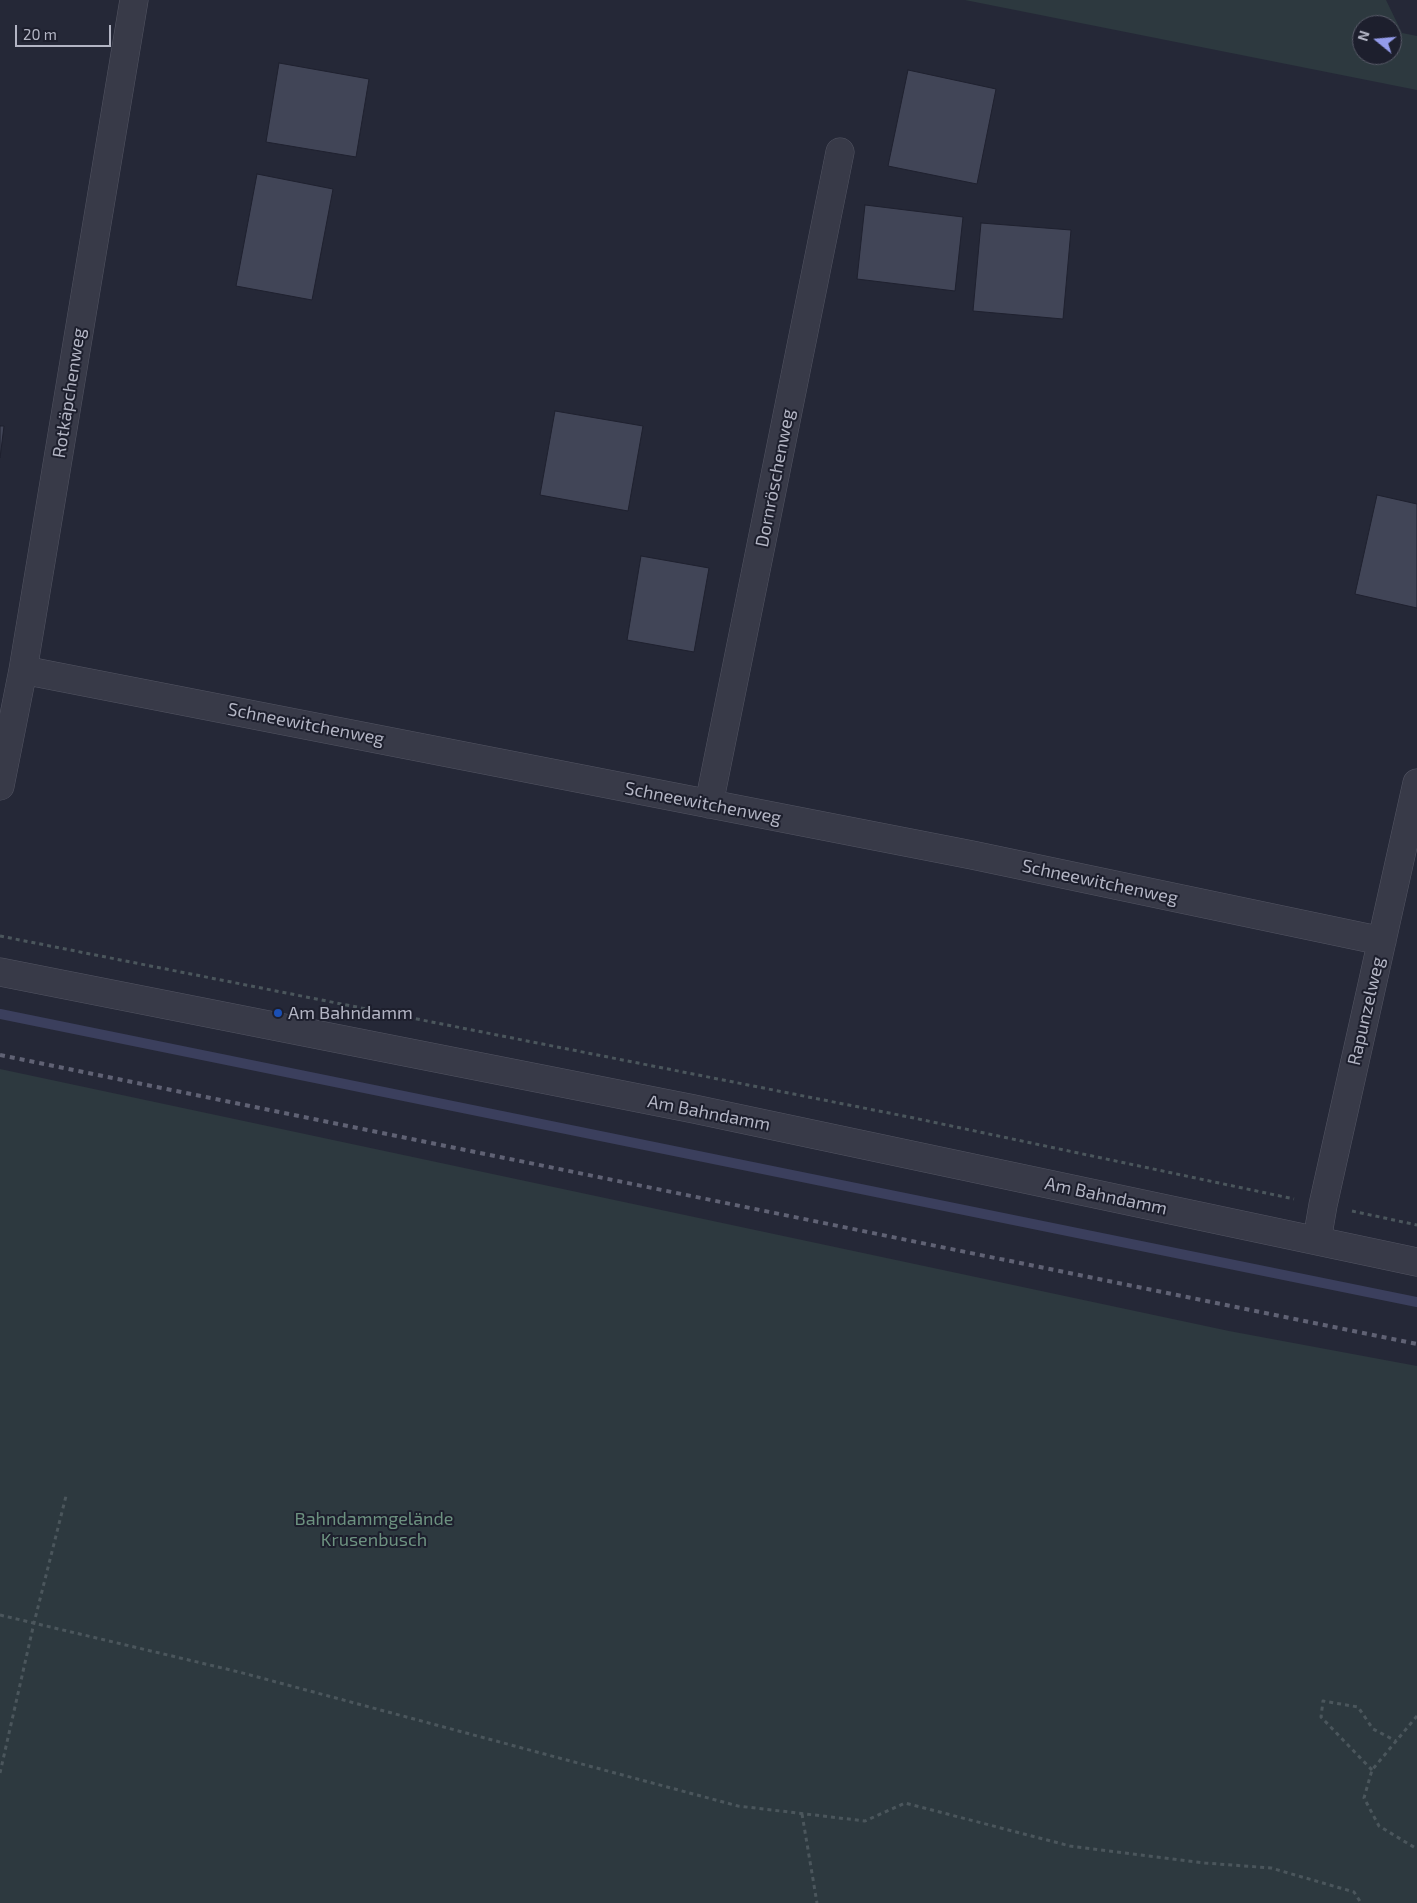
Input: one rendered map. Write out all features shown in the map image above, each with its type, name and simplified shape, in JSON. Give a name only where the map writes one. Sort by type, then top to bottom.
[{"type":"street","name":"Rotkäpchenweg","points":[[0,786],[24,670],[134,0]]},
{"type":"street","name":"Dornröschenweg","points":[[709,804],[840,152]]},
{"type":"street","name":"Schneewitchenweg","points":[[24,670],[972,854],[1382,941]]},
{"type":"street","name":"Rapunzelweg","points":[[1317,1240],[1323,1205],[1417,783]]},
{"type":"street","name":"Am Bahndamm","points":[[0,972],[694,1109],[1417,1262]]},
{"type":"path","points":[[0,936],[905,1116],[1417,1225]]},
{"type":"path","points":[[0,1773],[34,1623],[66,1496]]},
{"type":"path","points":[[0,1615],[239,1672],[738,1806],[866,1821],[905,1803],[1070,1846],[1205,1863],[1272,1868],[1354,1892],[1361,1903]]},
{"type":"path","points":[[1372,1770],[1321,1717],[1323,1701],[1358,1707],[1373,1729],[1396,1741]]},
{"type":"path","points":[[1417,1716],[1372,1770],[1364,1798],[1379,1826],[1417,1849]]},
{"type":"path","points":[[802,1814],[817,1903]]},
{"type":"green space","points":[[965,0],[1386,0],[1393,15],[1352,15],[1352,65],[1402,65],[1402,33],[1417,36],[1417,90]]},
{"type":"green space","name":"Bahndammgelände Krusenbusch","points":[[0,1069],[1229,1331],[1417,1366],[1417,1903],[0,1903]]},
{"type":"building","points":[[279,63],[369,79],[356,157],[266,142]]},
{"type":"building","points":[[908,70],[996,89],[977,184],[888,166]]},
{"type":"building","points":[[257,174],[333,189],[312,300],[236,286]]},
{"type":"building","points":[[865,205],[963,217],[955,291],[857,279]]},
{"type":"building","points":[[981,223],[1071,230],[1063,319],[973,311]]},
{"type":"building","points":[[555,411],[643,426],[628,511],[540,495]]},
{"type":"building","points":[[0,426],[4,426],[0,458]]},
{"type":"building","points":[[1377,495],[1417,504],[1417,608],[1355,594]]},
{"type":"building","points":[[641,556],[709,568],[694,652],[627,640]]},
{"type":"waterway","points":[[0,1014],[1417,1302]]},
{"type":"railway","points":[[0,1055],[1417,1344]]},
{"type":"place","name":"Am Bahndamm","points":[[278,1013]]}]
